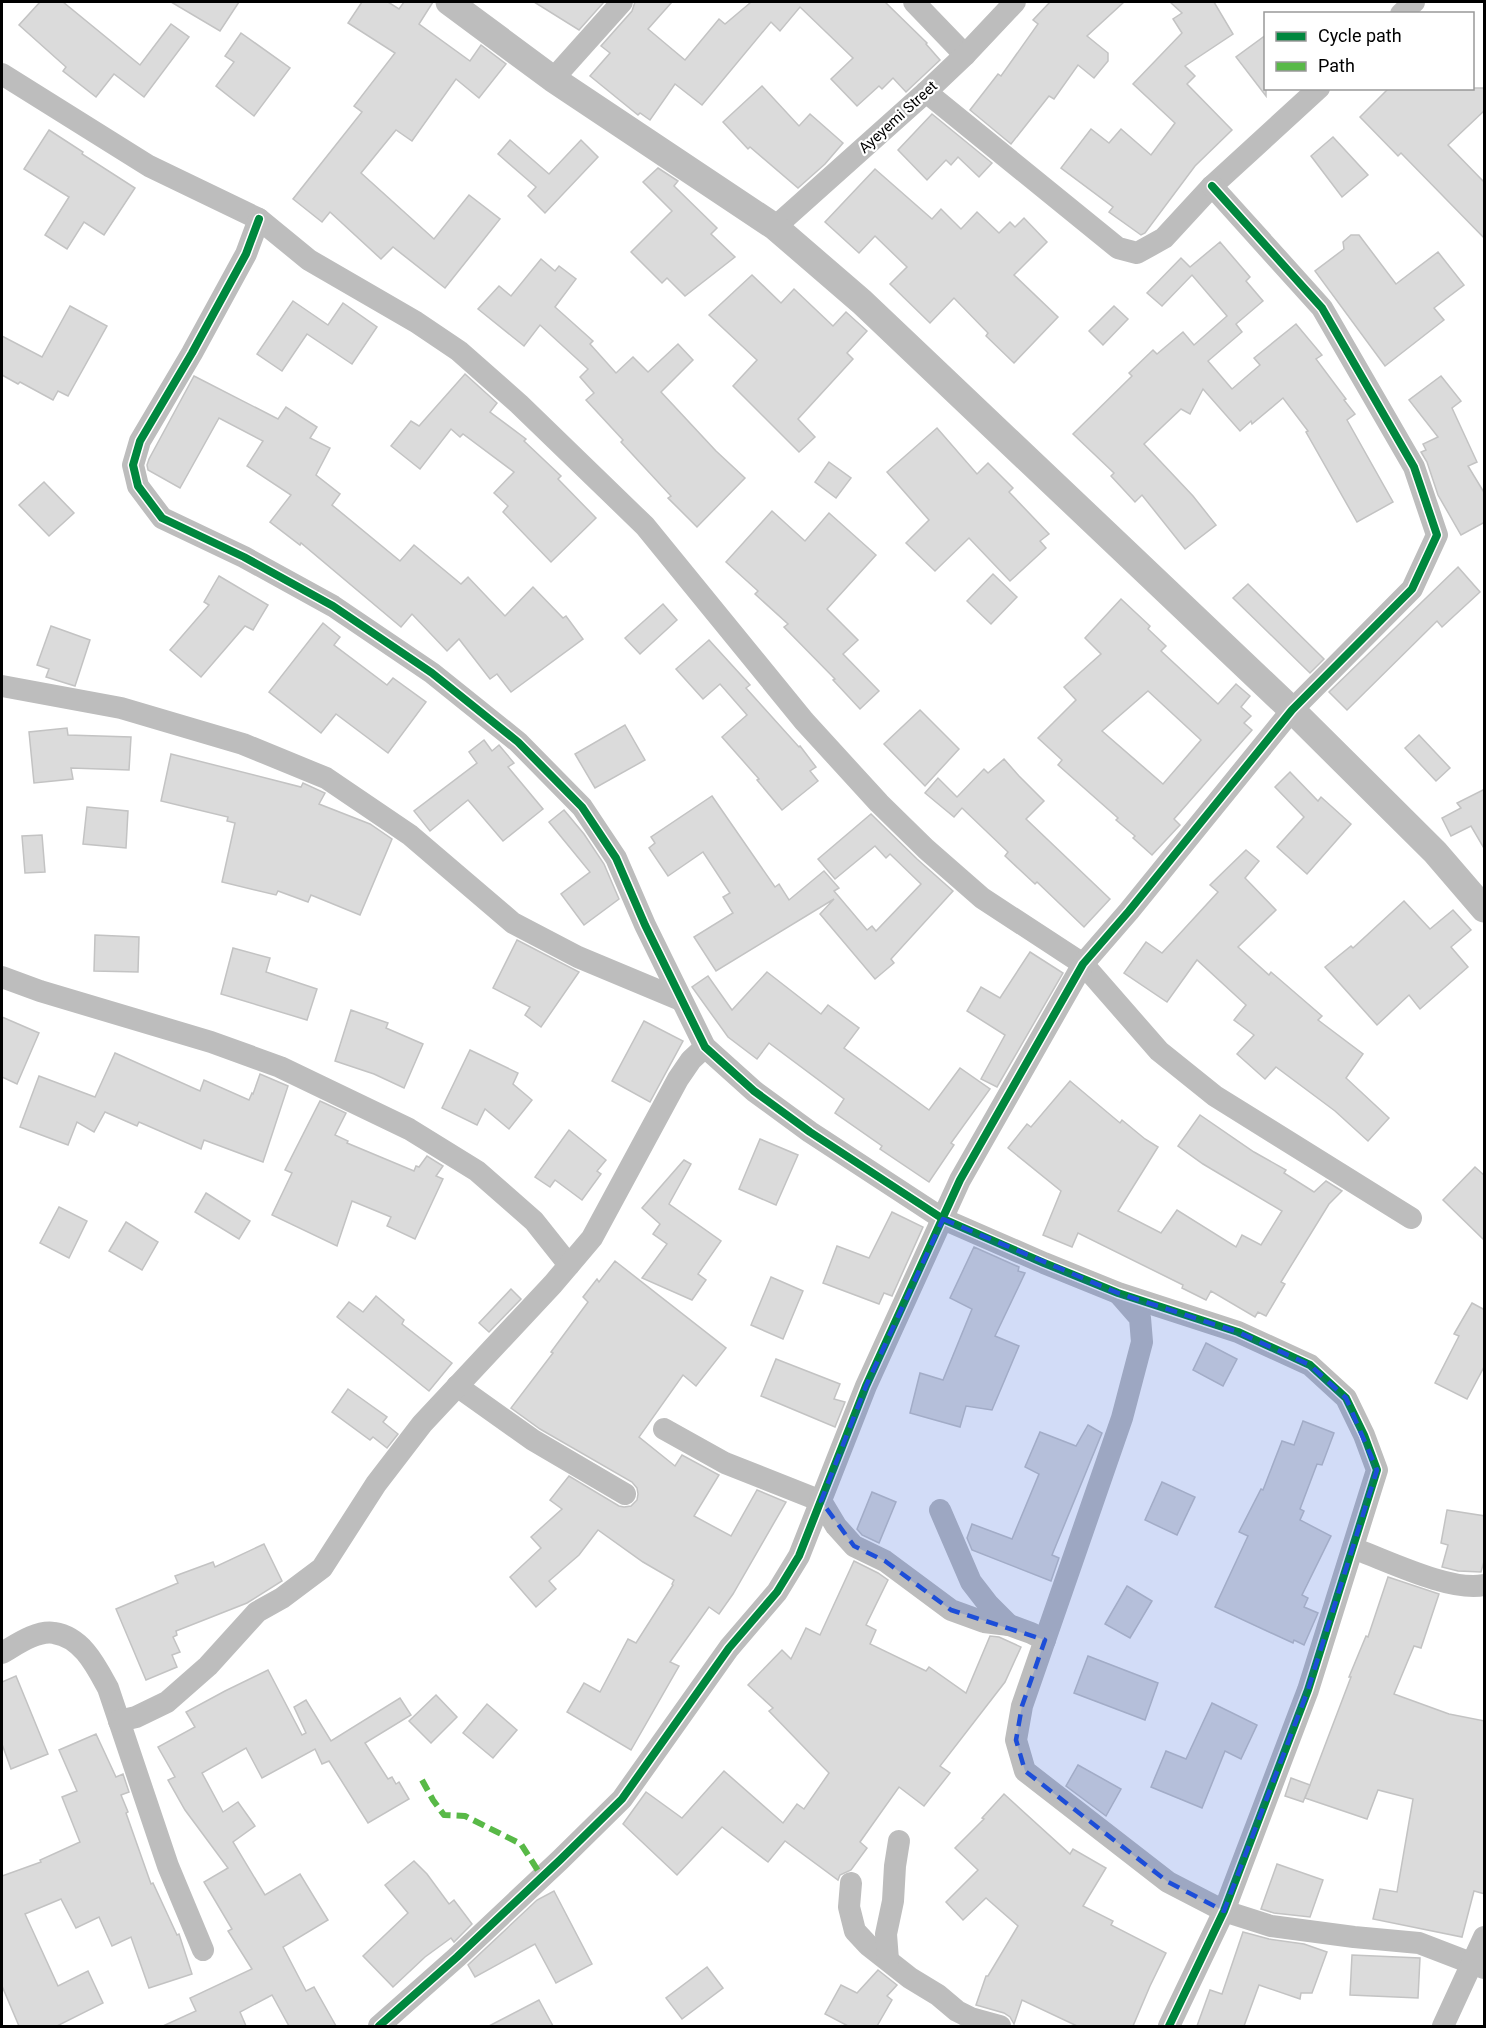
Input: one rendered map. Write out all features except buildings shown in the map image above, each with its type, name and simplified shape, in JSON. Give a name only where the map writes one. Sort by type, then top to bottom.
[{"type":"street","points":[[448,2],[553,79],[775,227],[871,310],[1292,710],[1435,852],[1485,909]]},
{"type":"street","points":[[553,79],[622,2]]},
{"type":"street","points":[[914,2],[965,55]]},
{"type":"street","name":"Ayeyemi Street","points":[[775,227],[926,92],[1015,2]]},
{"type":"street","points":[[2,74],[149,166],[259,219],[309,260],[416,322],[459,351],[519,404],[645,526],[804,721],[879,803],[926,849],[982,898],[1083,964],[1159,1052],[1215,1096],[1411,1218]]},
{"type":"street","points":[[926,92],[1118,248],[1137,253],[1164,238],[1212,186],[1317,90]]},
{"type":"street","points":[[379,2026],[458,1957],[622,1799],[729,1648],[777,1592],[799,1556],[866,1386],[960,1180],[1083,964],[1129,911],[1292,710],[1412,589],[1437,535],[1414,467],[1322,308],[1212,186]]},
{"type":"street","points":[[259,219],[246,254],[140,441],[133,465],[138,486],[162,518],[244,557],[333,606],[432,673],[519,742],[582,807],[616,858],[705,1047],[754,1091],[800,1125],[943,1219],[1118,1293],[1238,1332],[1310,1365],[1346,1398],[1364,1435],[1377,1470],[1308,1690],[1224,1911],[1169,2026]]},
{"type":"street","points":[[2,686],[121,708],[243,744],[326,778],[410,835],[513,923],[579,957],[681,1000]]},
{"type":"street","points":[[2,977],[40,991],[211,1042],[280,1067],[409,1129],[477,1171],[534,1221],[569,1265]]},
{"type":"street","points":[[119,1721],[167,1702],[208,1666],[258,1612],[282,1598],[321,1568],[376,1484],[422,1424],[592,1238],[678,1078],[691,1060],[705,1047]]},
{"type":"street","points":[[1118,1293],[1140,1318],[1142,1342],[1122,1418],[1022,1706],[1016,1740],[1025,1771],[1167,1882],[1224,1911],[1271,1926],[1419,1943],[1478,1965]]},
{"type":"street","points":[[458,1386],[533,1440],[625,1494]]},
{"type":"street","points":[[664,1429],[725,1463],[821,1501],[836,1526],[854,1546],[885,1561],[951,1610],[984,1622],[1009,1625],[1045,1640]]},
{"type":"street","points":[[940,1510],[971,1582],[988,1604],[1009,1625]]},
{"type":"street","points":[[1358,1550],[1448,1583],[1473,1587],[1485,1585]]},
{"type":"street","points":[[2,1653],[39,1635],[54,1633],[76,1642],[94,1662],[108,1688],[168,1866],[203,1950]]},
{"type":"street","points":[[888,1960],[886,1934],[893,1901],[899,1841]]},
{"type":"street","points":[[851,1883],[849,1908],[855,1931],[868,1945],[909,1978],[939,1995],[957,2019],[971,2018],[1000,2026]]},
{"type":"street","points":[[1443,2026],[1478,1965],[1485,1937]]},
{"type":"highlighted area","points":[[943,1219],[1118,1293],[1238,1332],[1310,1365],[1346,1398],[1377,1470],[1308,1690],[1224,1911],[1168,1882],[1025,1771],[1016,1740],[1022,1706],[1045,1640],[951,1610],[885,1561],[854,1546],[821,1501],[866,1386]]},
{"type":"marked path","points":[[422,1780],[444,1815],[465,1816],[521,1844],[542,1877]]},
{"type":"cycle path","points":[[379,2026],[457,1957],[622,1799],[729,1648],[777,1592],[799,1556],[866,1386],[960,1180],[1083,964],[1129,911],[1292,710],[1412,589],[1437,535],[1414,467],[1322,308],[1212,186]]},
{"type":"cycle path","points":[[259,219],[246,254],[192,353],[140,441],[133,465],[138,486],[162,518],[244,557],[333,606],[432,673],[518,742],[582,807],[616,858],[645,925],[705,1047],[754,1091],[810,1132],[943,1219],[1118,1293],[1238,1332],[1310,1365],[1346,1398],[1364,1435],[1377,1470],[1308,1690],[1224,1911],[1169,2026]]}]
